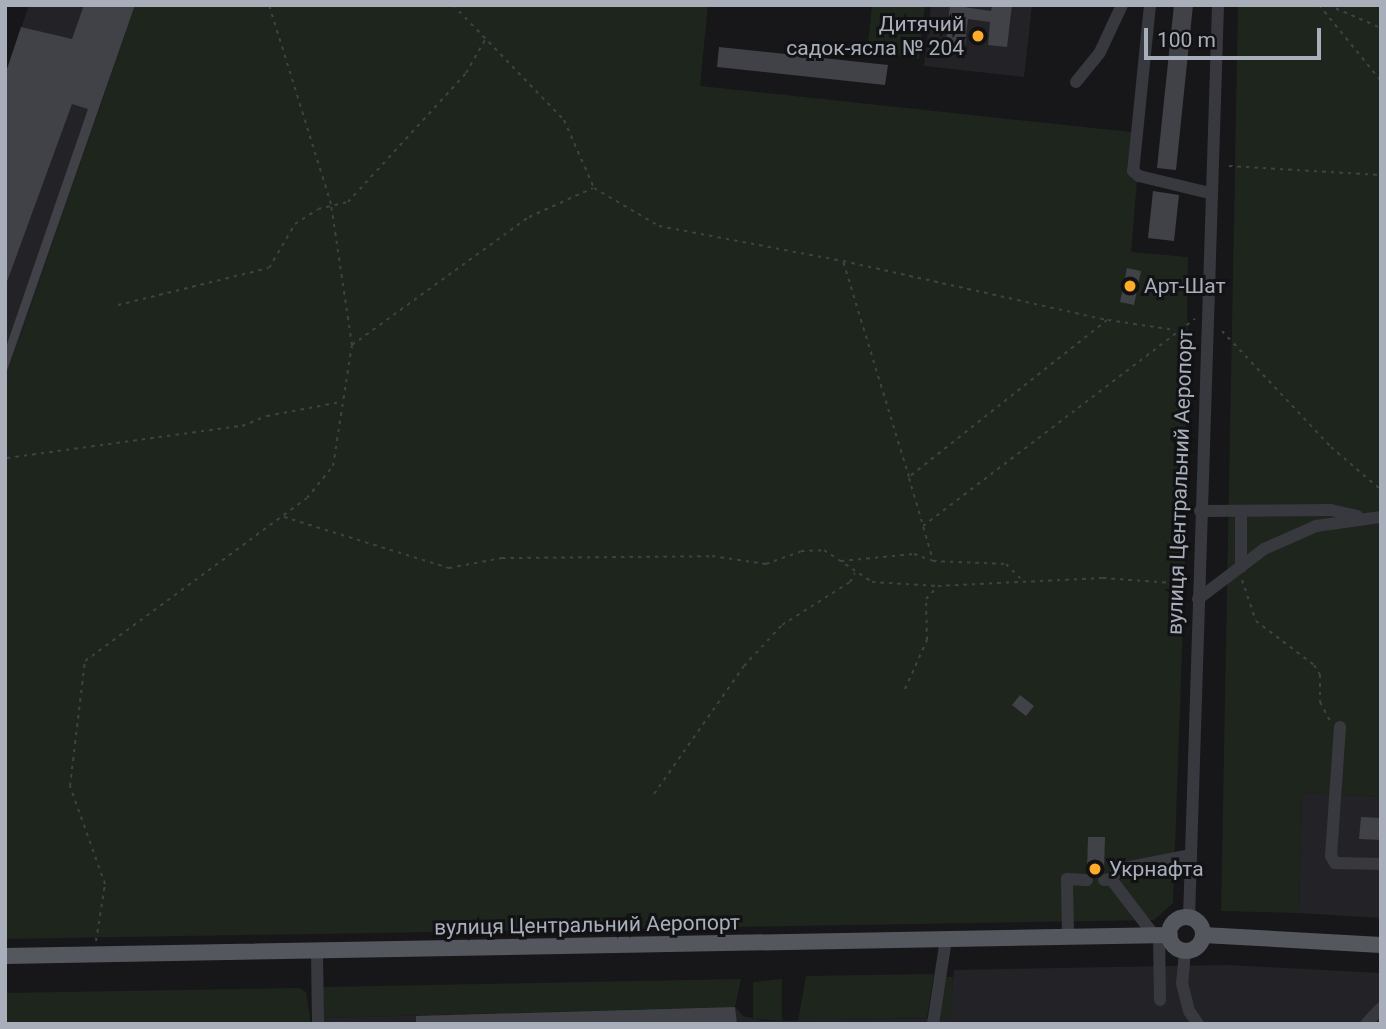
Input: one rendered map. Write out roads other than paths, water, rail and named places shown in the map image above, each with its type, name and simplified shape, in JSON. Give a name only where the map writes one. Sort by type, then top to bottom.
[{"type":"main road","points":[[1189,918],[1200,925],[1203,935],[1198,946],[1185,951],[1161,935],[1177,920],[1189,918]]},
{"type":"main road","name":"вулиця Центральний Аеропорт","points":[[5,956],[1161,935]]},
{"type":"main road","points":[[1203,935],[1381,945]]},
{"type":"street","points":[[1076,82],[1100,52],[1122,5]]},
{"type":"street","points":[[1150,5],[1133,171],[1139,176],[1210,193]]},
{"type":"street","name":"вулиця Центральний Аеропорт","points":[[1189,918],[1205,313],[1218,5]]},
{"type":"street","points":[[1200,511],[1331,510],[1360,517]]},
{"type":"street","points":[[1241,511],[1241,567]]},
{"type":"street","points":[[1198,599],[1264,549],[1316,526],[1360,517],[1381,517]]},
{"type":"street","points":[[1340,727],[1331,856],[1335,863],[1381,864]]},
{"type":"street","points":[[1160,1000],[1161,935],[1107,879],[1120,869],[1190,855]]},
{"type":"street","points":[[1068,937],[1067,879],[1087,880]]},
{"type":"street","points":[[933,1024],[946,939]]},
{"type":"street","points":[[317,951],[318,1024]]},
{"type":"street","points":[[1185,951],[1182,983],[1189,1011],[1198,1024]]},
{"type":"street","points":[[1366,1024],[1381,1008]]},
{"type":"place","name":"Дитячий садок-ясла № 204","points":[[978,36]]},
{"type":"place","name":"Арт-Шат","points":[[1130,286]]},
{"type":"place","name":"Укрнафта","points":[[1095,869]]}]
